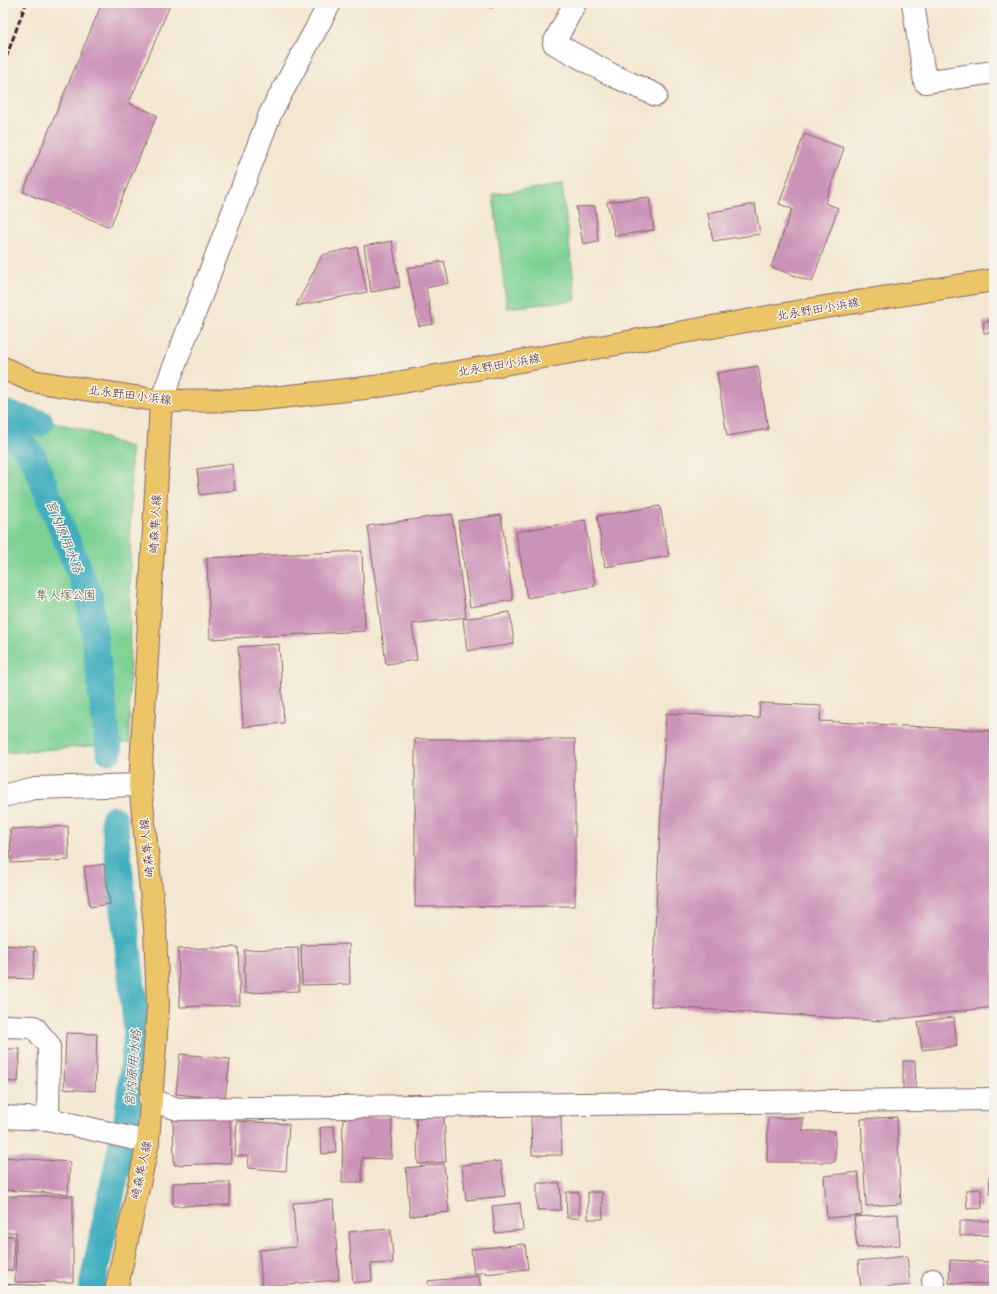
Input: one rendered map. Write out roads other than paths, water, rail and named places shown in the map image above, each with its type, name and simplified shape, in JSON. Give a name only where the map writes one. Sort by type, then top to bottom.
[{"type":"main road","name":"北永野田小浜線","points":[[3,368],[32,381],[161,401],[253,400],[374,387],[819,308],[994,280]]},
{"type":"main road","name":"崎森隼人線","points":[[116,1291],[148,1142],[158,1006],[155,928],[140,785],[161,401]]},
{"type":"street","points":[[161,401],[271,112],[330,3]]},
{"type":"street","points":[[575,3],[554,43],[612,75],[656,95]]},
{"type":"street","points":[[913,3],[925,82],[994,72]]},
{"type":"street","points":[[3,796],[34,788],[140,785]]},
{"type":"street","points":[[3,1026],[34,1027],[50,1045],[48,1119]]},
{"type":"street","points":[[150,1100],[178,1109],[994,1099]]},
{"type":"street","points":[[3,1117],[48,1119],[148,1142]]},
{"type":"waterway","name":"宮内原用水路","points":[[3,413],[40,423]]},
{"type":"waterway","name":"宮内原用水路","points":[[3,431],[17,438],[33,457],[89,595],[109,751]]},
{"type":"waterway","name":"宮内原用水路","points":[[91,1291],[127,1120],[137,1032],[114,819]]},
{"type":"railway","points":[[3,66],[26,3]]},
{"type":"park label","name":"隼人塚公園","points":[[66,595]]}]
